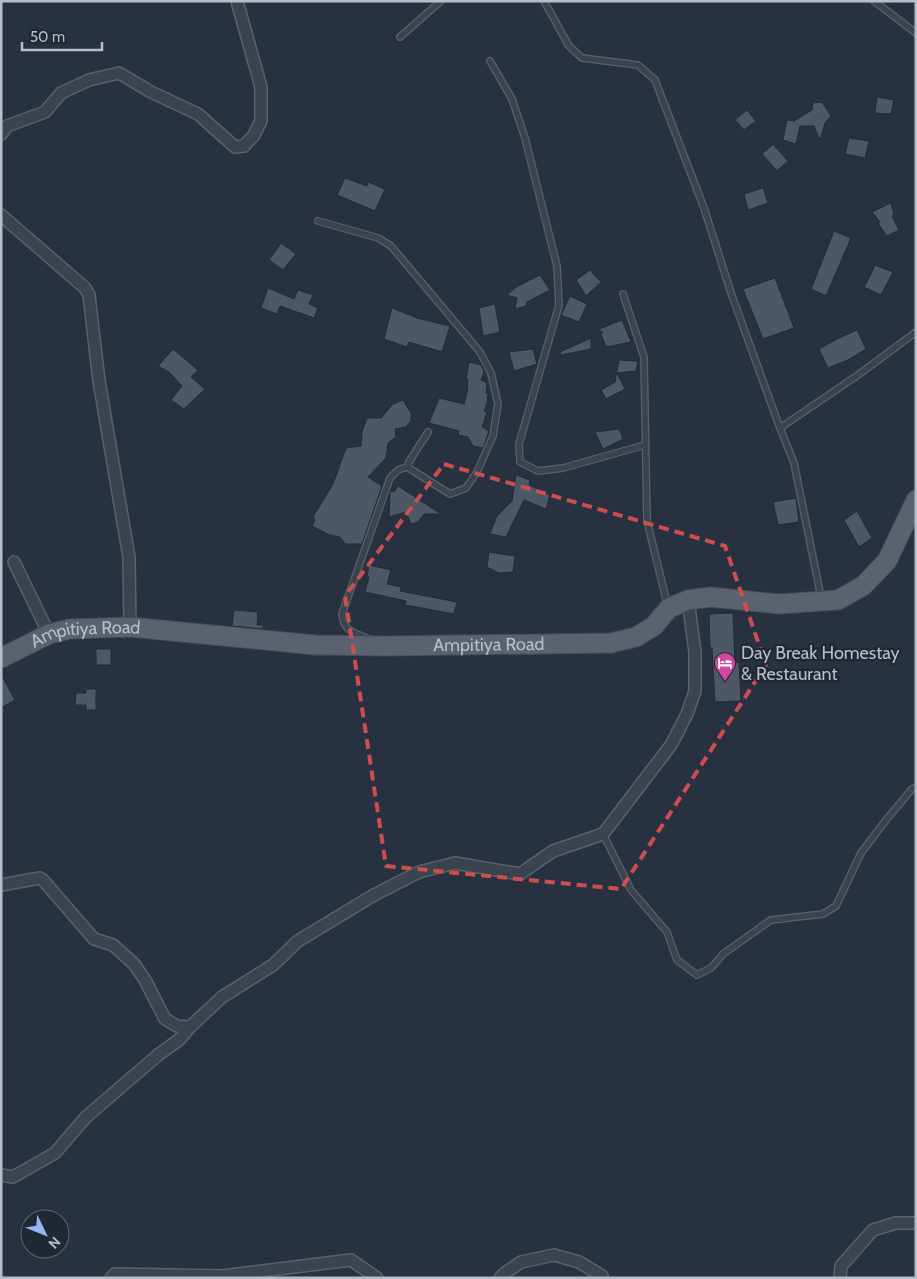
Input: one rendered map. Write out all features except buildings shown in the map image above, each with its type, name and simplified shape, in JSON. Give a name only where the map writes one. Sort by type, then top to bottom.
[{"type":"main road","name":"Ampitiya Road","points":[[1,658],[49,634],[69,628],[130,627],[315,646],[611,643],[636,637],[654,626],[669,608],[688,600],[711,597],[779,604],[838,600],[863,586],[888,561],[916,500]]},
{"type":"street","points":[[1,134],[7,126],[45,112],[61,93],[89,80],[119,73],[151,92],[198,114],[236,148],[244,146],[254,135],[261,121],[261,87],[237,1]]},
{"type":"street","points":[[1,215],[85,288],[89,295],[99,381],[129,556],[130,627]]},
{"type":"street","points":[[14,562],[49,634]]},
{"type":"street","points":[[1,1175],[13,1177],[55,1153],[86,1117],[158,1055],[180,1040],[190,1027],[222,997],[273,965],[298,941],[374,895],[419,872],[455,863],[520,874],[553,851],[603,834],[670,746],[687,714],[695,691],[695,652],[688,600]]},
{"type":"street","points":[[1,885],[40,878],[43,880],[94,939],[113,945],[134,964],[145,980],[165,1019],[177,1026],[190,1027]]},
{"type":"street","points":[[840,1278],[841,1266],[873,1230],[896,1223],[916,1223]]},
{"type":"street","points":[[500,1278],[521,1262],[554,1255],[579,1262],[602,1276]]},
{"type":"street","points":[[111,1278],[115,1274],[223,1277],[351,1260],[377,1278]]},
{"type":"lane","points":[[400,37],[441,1]]},
{"type":"lane","points":[[544,1],[570,46],[582,58],[638,65],[655,80],[704,208],[731,293],[794,463],[822,601]]},
{"type":"lane","points":[[874,1],[916,33]]},
{"type":"lane","points":[[490,61],[512,99],[525,138],[557,266],[559,305],[519,444],[520,462],[538,471],[563,468],[645,446]]},
{"type":"lane","points":[[318,221],[378,238],[391,246],[480,352],[491,372],[498,404],[493,436],[477,472],[466,488],[450,494],[407,467]]},
{"type":"lane","points":[[623,294],[644,357],[648,522],[669,608]]},
{"type":"lane","points":[[780,428],[858,375],[916,332]]},
{"type":"lane","points":[[407,467],[408,462],[428,432]]},
{"type":"lane","points":[[387,646],[350,631],[344,623],[342,614],[390,478],[398,470],[407,467]]},
{"type":"lane","points":[[603,834],[631,890],[667,932],[677,960],[697,975],[711,968],[723,954],[771,920],[823,914],[836,906],[861,853],[886,820],[912,789],[916,787]]},
{"type":"highlighted area","points":[[444,464],[725,546],[766,665],[621,889],[386,866],[345,596]]},
{"type":"place","name":"Day Break Homestay & Restaurant","points":[[725,682]]}]
